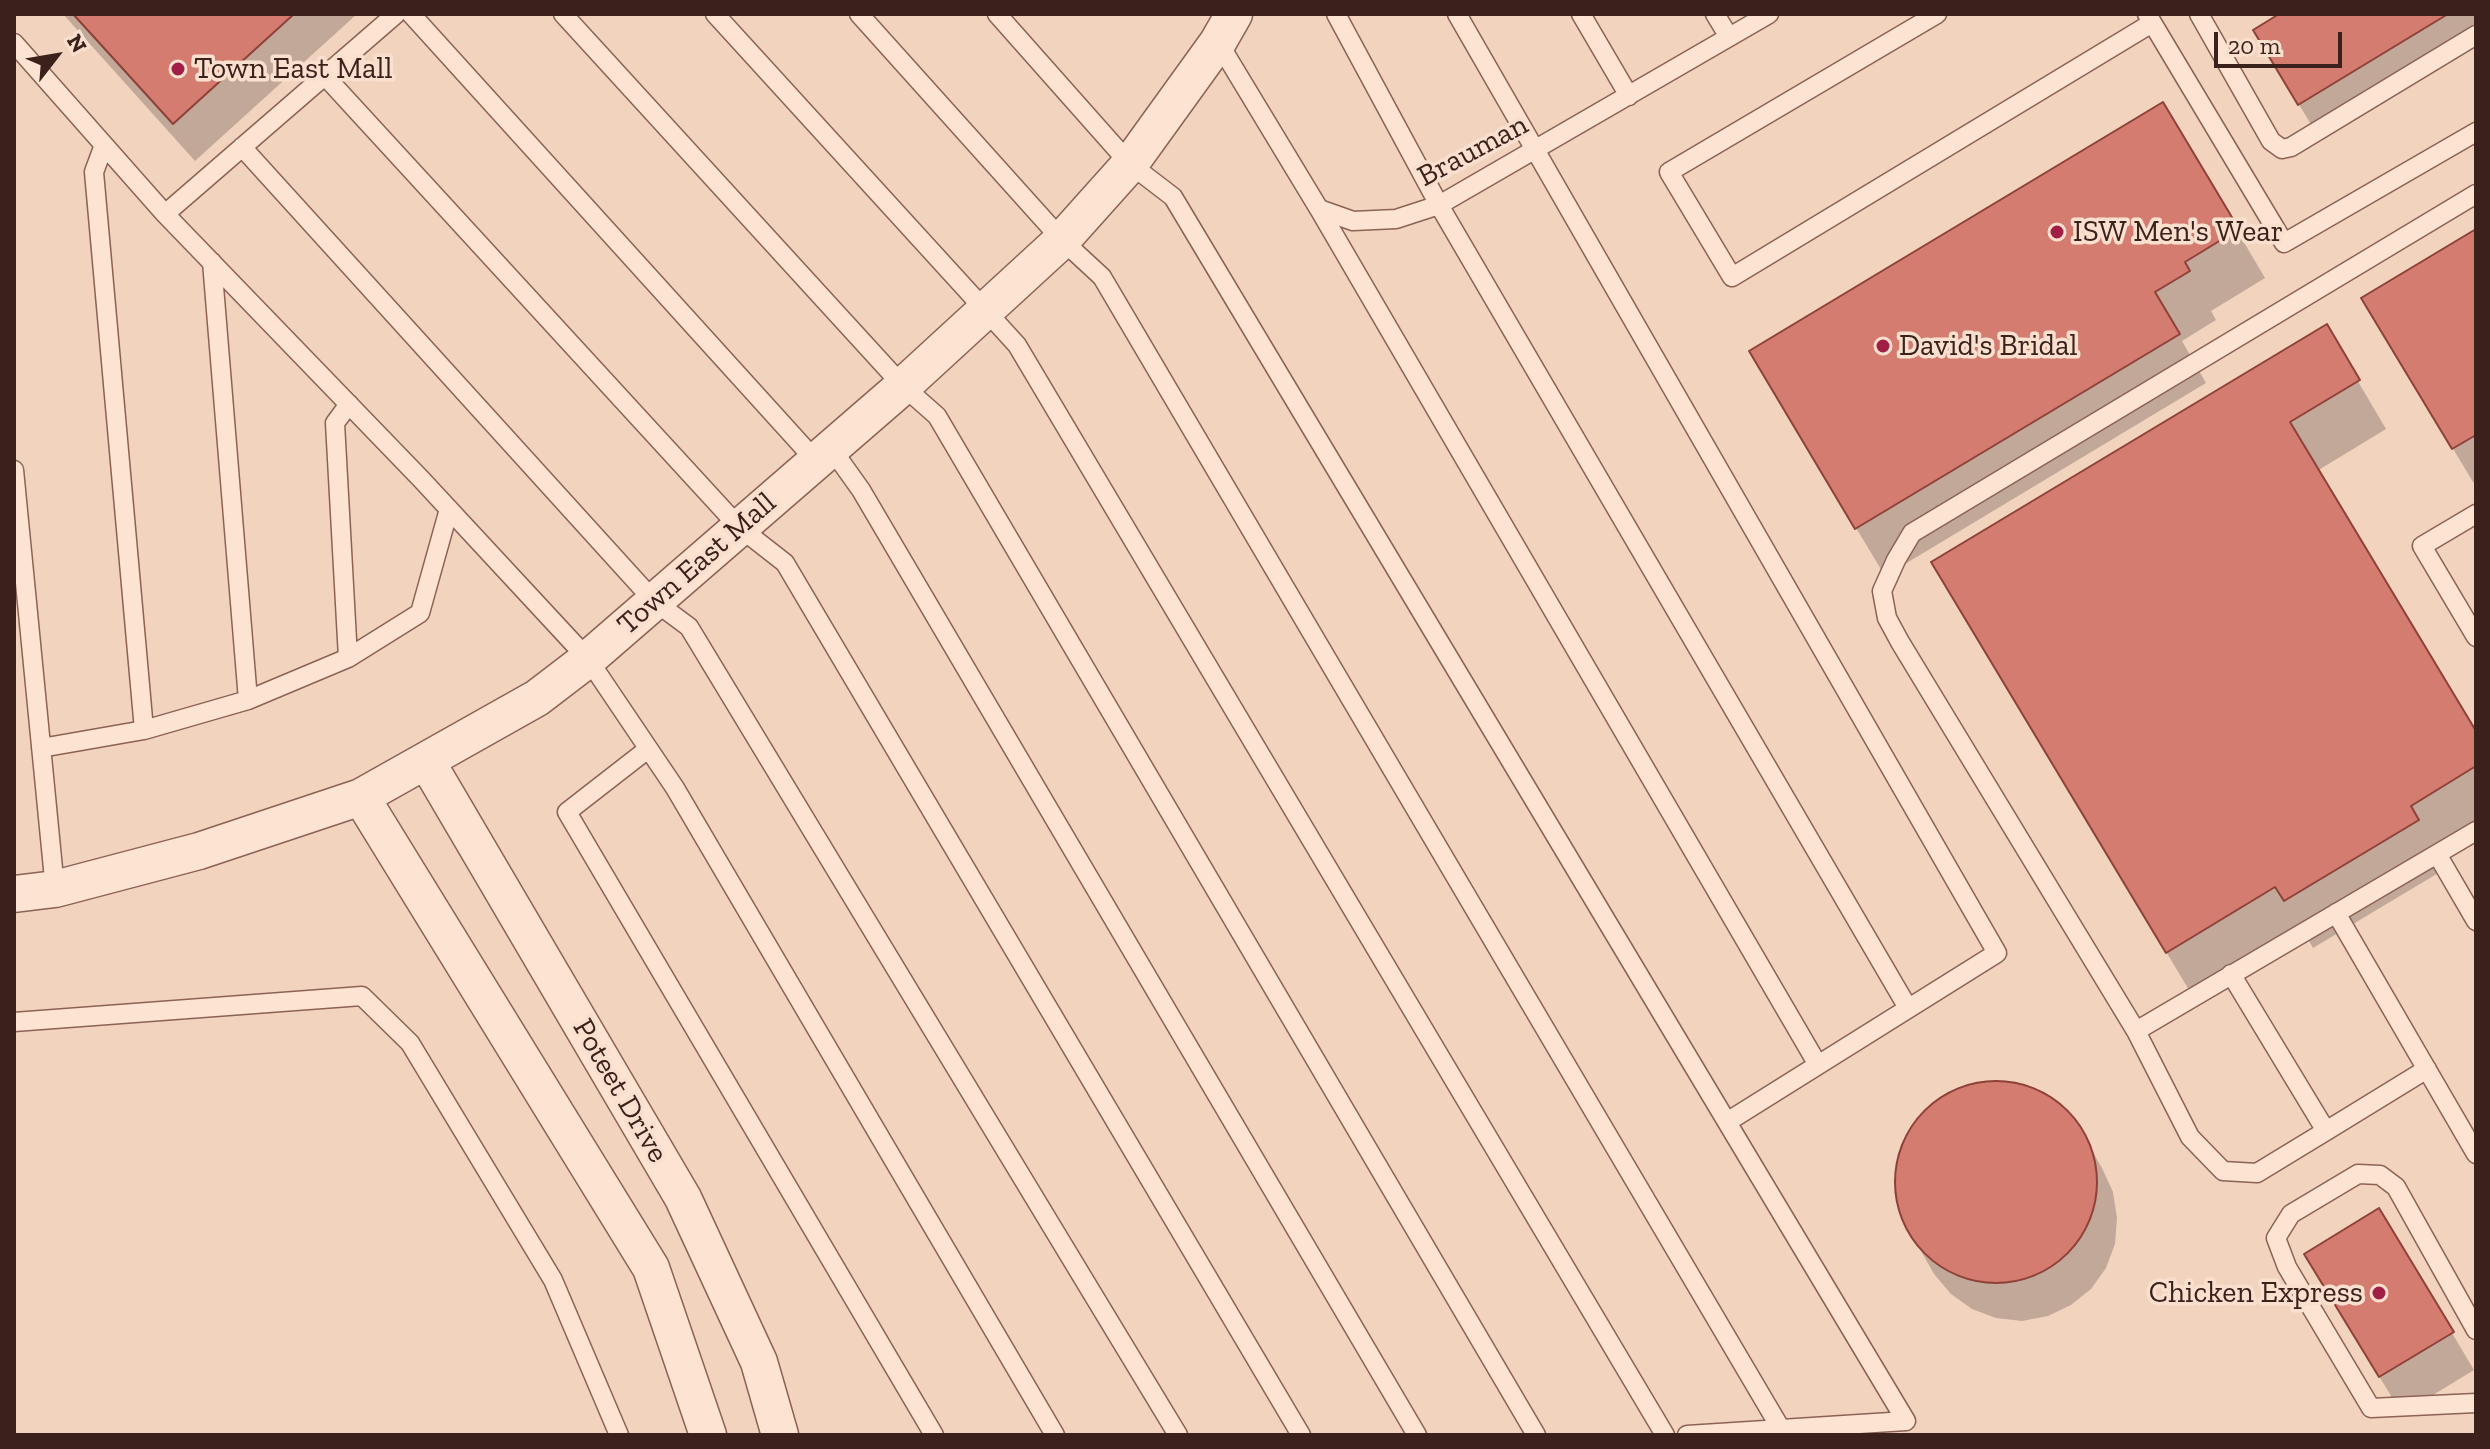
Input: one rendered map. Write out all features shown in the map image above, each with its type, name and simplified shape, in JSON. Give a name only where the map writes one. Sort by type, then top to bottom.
[{"type":"street","name":"Town East Mall","points":[[14,894],[55,889],[199,851],[361,797],[537,698],[588,659],[903,386],[1062,240],[1130,164],[1226,28]]},
{"type":"street","name":"Poteet Drive","points":[[427,762],[683,1198],[759,1362],[780,1435]]},
{"type":"street","points":[[361,797],[651,1268],[708,1435]]},
{"type":"lane","points":[[165,214],[396,14]]},
{"type":"lane","points":[[411,14],[869,504],[1417,1435]]},
{"type":"lane","points":[[563,14],[903,386],[937,416],[1536,1435]]},
{"type":"lane","points":[[715,14],[1017,345],[1665,1435]]},
{"type":"lane","points":[[859,14],[1062,240],[1102,277],[1781,1429]]},
{"type":"lane","points":[[997,14],[1130,164],[1173,197],[1906,1421],[1687,1435]]},
{"type":"lane","points":[[1336,14],[1439,205],[1908,1008]]},
{"type":"lane","points":[[1457,14],[1997,953],[1727,1122]]},
{"type":"lane","points":[[1581,14],[1629,96]]},
{"type":"lane","points":[[1715,14],[1729,37]]},
{"type":"lane","name":"Brauman","points":[[1319,209],[1353,221],[1396,219],[1439,205],[1769,14]]},
{"type":"lane","points":[[1937,14],[1669,172],[1732,277],[2149,18],[2284,243],[2476,132]]},
{"type":"lane","points":[[2199,14],[2271,141],[2282,149],[2291,147],[2476,35]]},
{"type":"lane","points":[[1226,28],[1319,209],[1818,1065]]},
{"type":"lane","points":[[14,43],[165,214],[449,509],[588,659],[675,788],[1055,1435]]},
{"type":"lane","points":[[325,76],[739,527],[785,563],[1301,1435]]},
{"type":"lane","points":[[104,145],[94,172],[144,730]]},
{"type":"lane","points":[[242,147],[654,601],[689,627],[1178,1435]]},
{"type":"lane","points":[[2427,1069],[2257,1173],[2223,1171],[2190,1137],[2136,1031],[1900,642],[1887,618],[1882,600],[1887,577],[1912,533],[2476,194]]},
{"type":"lane","points":[[212,262],[248,700]]},
{"type":"lane","points":[[348,658],[335,423],[349,404]]},
{"type":"lane","points":[[14,470],[55,889]]},
{"type":"lane","points":[[41,748],[144,730],[248,700],[348,658],[420,613],[449,509]]},
{"type":"lane","points":[[2476,514],[2422,546],[2476,637]]},
{"type":"lane","points":[[648,749],[567,812],[934,1435]]},
{"type":"lane","points":[[2136,1031],[2476,831]]},
{"type":"lane","points":[[2437,854],[2476,921]]},
{"type":"lane","points":[[2336,913],[2476,1154]]},
{"type":"lane","points":[[2231,974],[2326,1131]]},
{"type":"lane","points":[[14,1022],[362,996],[410,1043],[553,1280],[619,1435]]},
{"type":"lane","points":[[2476,1330],[2396,1187],[2380,1175],[2358,1174],[2291,1214],[2276,1238],[2287,1267],[2371,1408],[2476,1403]]},
{"type":"building","name":"Town East Mall","points":[[73,14],[294,14],[173,124]]},
{"type":"building","points":[[2279,14],[2448,14],[2298,105],[2253,30]]},
{"type":"building","points":[[2163,102],[2239,229],[2185,262],[2190,271],[2155,292],[2180,334],[1855,529],[1749,351]]},
{"type":"building","points":[[2476,229],[2476,435],[2452,449],[2361,298]]},
{"type":"building","points":[[2327,324],[2360,380],[2290,422],[2476,731],[2476,766],[2411,806],[2419,820],[2284,901],[2275,887],[2166,953],[1931,562]]},
{"type":"building","points":[[1996,1081],[2035,1089],[2067,1111],[2089,1143],[2097,1182],[2089,1221],[2067,1253],[2035,1275],[1996,1283],[1957,1275],[1925,1253],[1903,1221],[1895,1182],[1903,1143],[1925,1111],[1957,1089]]},
{"type":"building","name":"Chicken Express","points":[[2379,1208],[2454,1332],[2379,1377],[2304,1254]]},
{"type":"place","name":"Town East Mall","points":[[178,69]]},
{"type":"place","name":"ISW Men's Wear","points":[[2057,232]]},
{"type":"place","name":"David's Bridal","points":[[1883,346]]},
{"type":"place","name":"Chicken Express","points":[[2379,1293]]}]
